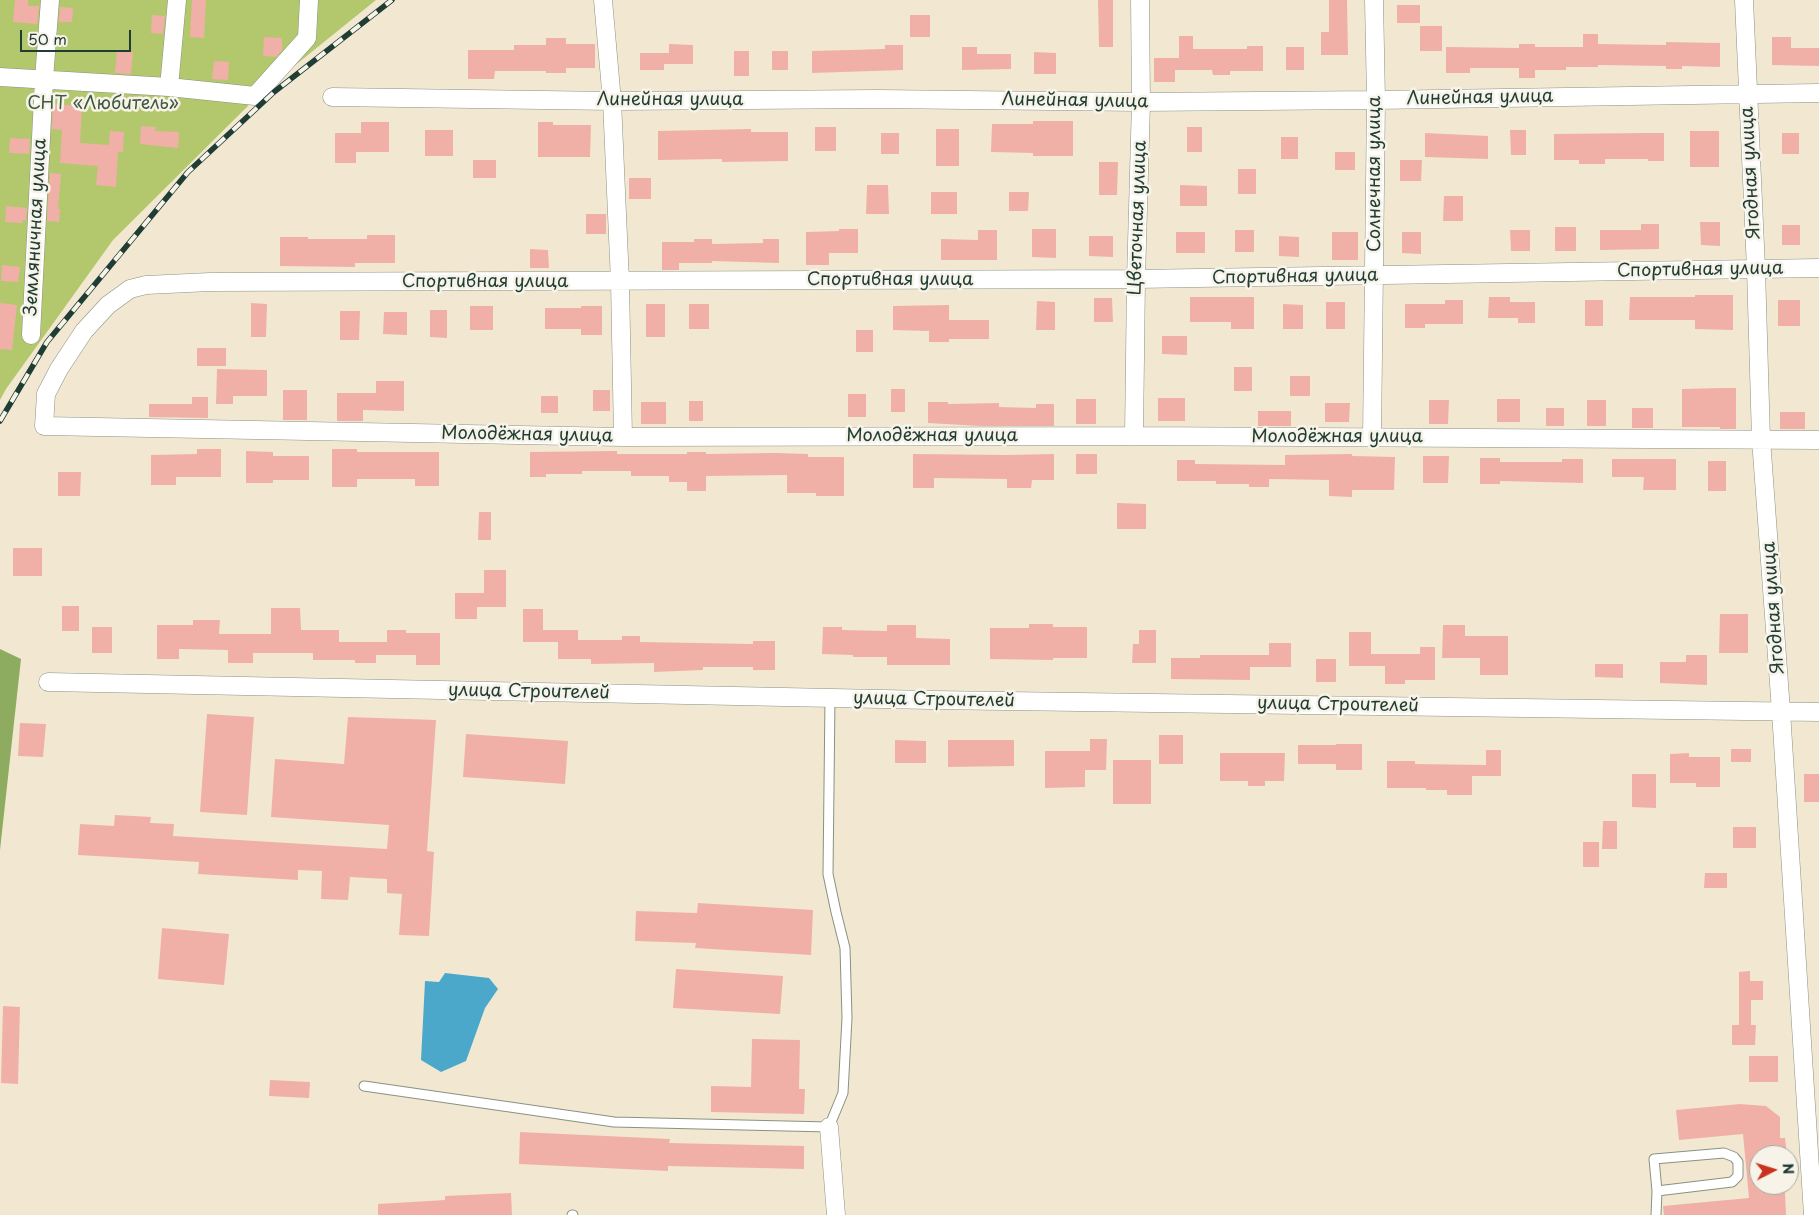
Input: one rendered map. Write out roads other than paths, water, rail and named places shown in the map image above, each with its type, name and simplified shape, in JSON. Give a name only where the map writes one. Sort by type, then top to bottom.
[{"type":"street","name":"Земляничная улица","points":[[30,335],[50,0]]},
{"type":"street","points":[[169,87],[177,0]]},
{"type":"street","points":[[0,77],[169,87],[255,96],[307,38],[309,0]]},
{"type":"street","points":[[603,0],[612,101],[620,282],[623,437]]},
{"type":"street","name":"Цветочная улица","points":[[1134,436],[1141,102],[1140,0]]},
{"type":"street","name":"Солнечная улица","points":[[1372,438],[1376,100],[1374,0]]},
{"type":"street","name":"Ягодная улица","points":[[1744,0],[1756,268],[1761,440],[1815,1209]]},
{"type":"street","name":"Линейная улица","points":[[332,97],[612,101],[878,99],[1141,102],[1819,93]]},
{"type":"street","name":"Спортивная улица","points":[[44,426],[46,394],[59,369],[84,331],[108,305],[130,289],[146,285],[210,282],[1136,279],[1819,268]]},
{"type":"street","name":"Молодёжная улица","points":[[44,426],[623,437],[1134,436],[1819,440]]},
{"type":"street","name":"улица Строителей","points":[[48,682],[830,698],[1819,712]]},
{"type":"street","points":[[829,1127],[836,1215]]},
{"type":"lane","points":[[364,1086],[614,1122],[829,1127],[843,1093],[847,1018],[845,948],[828,874],[830,698]]},
{"type":"lane","points":[[1656,1191],[1732,1182],[1738,1176],[1738,1162],[1734,1157],[1724,1153],[1654,1159],[1656,1215]]},
{"type":"water","points":[[445,973],[489,978],[498,989],[485,1008],[466,1061],[441,1072],[421,1060],[425,981],[439,982]]},
{"type":"railway","points":[[0,421],[47,342],[188,172],[274,92],[392,0]]},
{"type":"park label","name":"СНТ «Любитель»","points":[[103,104]]}]
